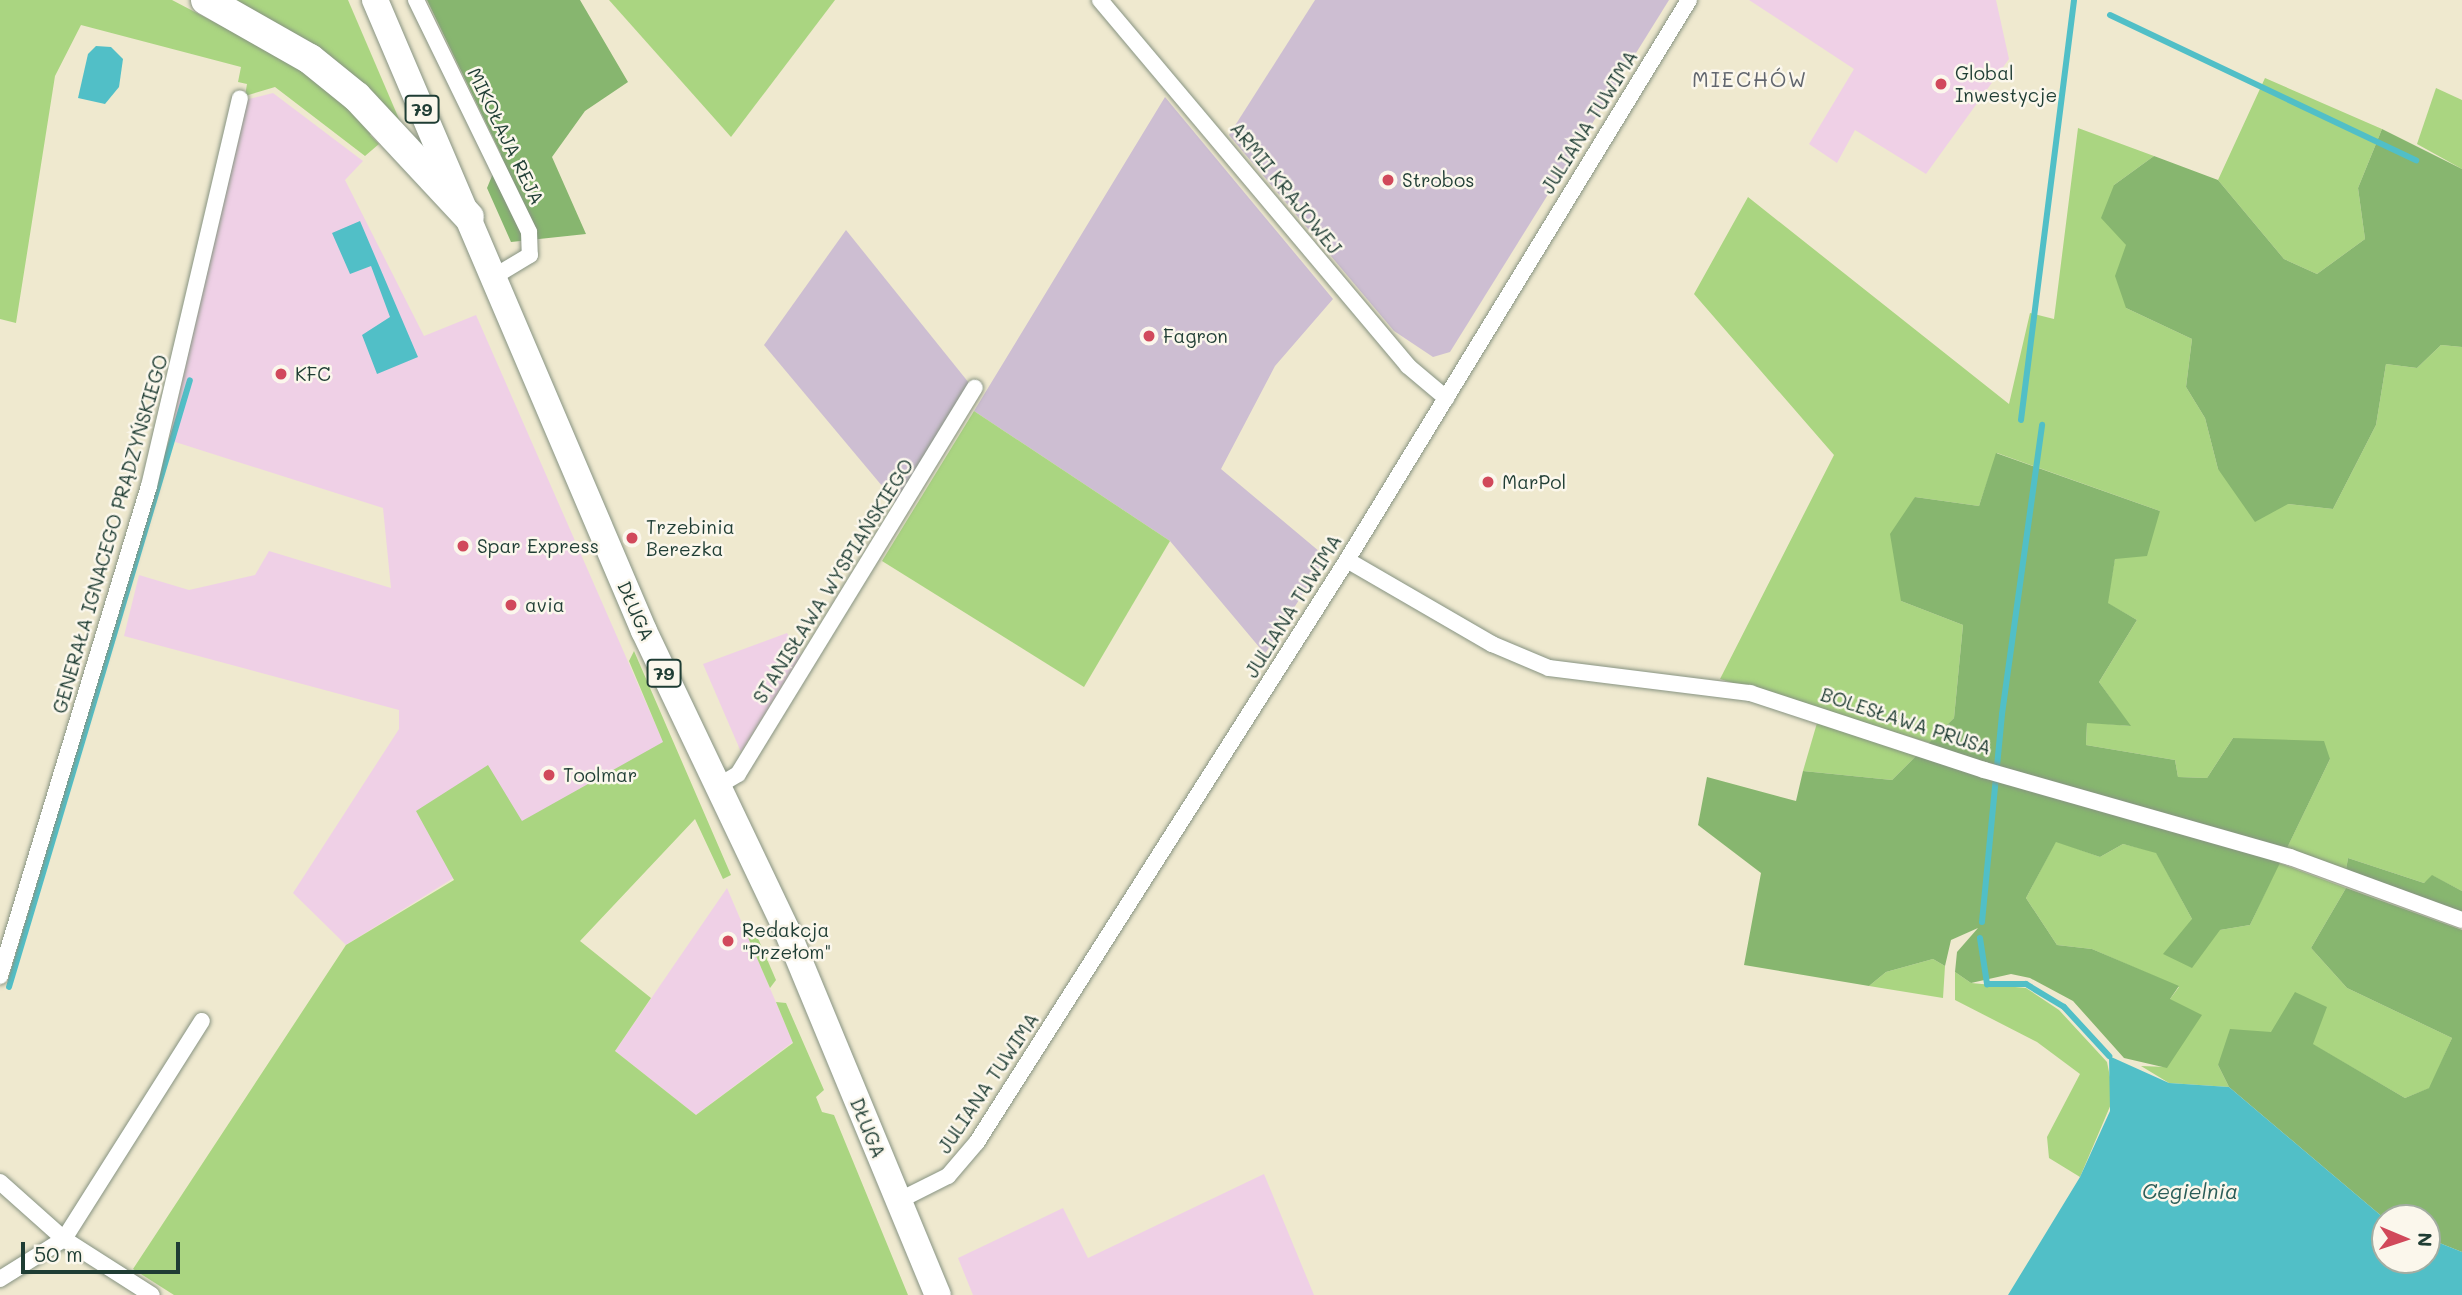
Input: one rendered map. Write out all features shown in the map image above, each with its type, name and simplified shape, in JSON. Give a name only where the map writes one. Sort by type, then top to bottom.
[{"type":"highway","points":[[206,0],[310,59],[357,97],[470,217]]},
{"type":"main road","name":"DŁUGA","points":[[375,0],[470,217],[639,619],[792,942],[939,1295]]},
{"type":"street","name":"MIKOŁAJA REJA","points":[[416,0],[529,232],[530,255],[495,276]]},
{"type":"street","name":"ARMII KRAJOWEJ","points":[[1100,0],[1408,366],[1446,398]]},
{"type":"street","name":"JULIANA TUWIMA","points":[[898,1201],[948,1176],[977,1142],[1347,560],[1689,0]]},
{"type":"street","name":"GENERAŁA IGNACEGO PRĄDZYŃSKIEGO","points":[[0,976],[149,486],[240,99]]},
{"type":"street","name":"STANISŁAWA WYSPIAŃSKIEGO","points":[[718,786],[738,774],[975,388]]},
{"type":"street","name":"BOLESŁAWA PRUSA","points":[[1347,560],[1492,644],[1549,668],[1751,693],[2025,781],[2290,857],[2462,920]]},
{"type":"street","points":[[0,1279],[64,1239],[202,1021]]},
{"type":"street","points":[[0,1182],[64,1239],[152,1295]]},
{"type":"shaded area","points":[[1315,0],[1669,0],[1450,352],[1433,357],[1394,331],[1229,135]]},
{"type":"shaded area","name":"Global Inwestycje","points":[[1749,0],[1996,0],[2009,59],[1926,174],[1855,130],[1837,163],[1809,144],[1854,69]]},
{"type":"shaded area","points":[[273,93],[363,161],[345,180],[424,336],[476,315],[665,746],[346,945],[293,893],[399,729],[399,710],[124,636],[139,575],[189,590],[255,575],[269,551],[391,588],[383,508],[169,440],[245,100]]},
{"type":"shaded area","points":[[1165,97],[1333,299],[1275,366],[1221,469],[1326,557],[1265,654],[1170,541],[974,411]]},
{"type":"shaded area","points":[[846,230],[969,383],[898,505],[764,345]]},
{"type":"shaded area","points":[[787,633],[801,656],[741,752],[703,664]]},
{"type":"shaded area","points":[[727,888],[793,1042],[696,1115],[615,1051]]},
{"type":"shaded area","points":[[1264,1174],[1314,1295],[973,1295],[958,1258],[1063,1208],[1088,1258]]},
{"type":"green space","points":[[0,0],[172,0],[302,68],[375,130],[370,135],[379,144],[365,156],[275,87],[245,96],[247,84],[238,82],[241,67],[81,25],[55,76],[16,323],[0,319]]},
{"type":"green space","points":[[230,0],[348,0],[402,126]]},
{"type":"green space","points":[[427,0],[580,0],[628,82],[585,111],[552,157],[586,234],[511,242],[487,188],[501,154]]},
{"type":"green space","points":[[609,0],[835,0],[731,137]]},
{"type":"green space","points":[[2265,78],[2382,129],[2358,188],[2365,239],[2317,274],[2284,259],[2218,180]]},
{"type":"green space","points":[[2436,88],[2462,100],[2462,169],[2417,144]]},
{"type":"green space","points":[[2078,128],[2154,156],[2114,185],[2126,245],[2126,308],[2192,339],[2186,387],[2205,418],[2218,469],[2288,504],[2333,509],[2376,425],[2386,364],[2417,368],[2441,345],[2462,347],[2462,891],[2433,876],[2424,883],[2348,858],[2346,870],[2286,850],[2330,759],[2233,738],[2207,778],[2178,777],[2175,760],[2086,745],[2087,722],[2130,726],[2099,682],[2137,620],[2107,603],[2115,558],[2160,511],[1997,453],[1979,506],[1915,497],[1901,601],[1963,625],[1954,718],[1930,743],[1720,679],[1834,455],[1694,294],[1748,197],[2009,404],[2030,313],[2054,319]]},
{"type":"green space","points":[[2382,129],[2462,169],[2462,347],[2441,345],[2417,368],[2386,364],[2376,425],[2333,509],[2288,504],[2255,522],[2218,469],[2205,418],[2186,387],[2192,339],[2126,308],[2115,276],[2126,245],[2101,218],[2114,185],[2154,156],[2218,180],[2284,259],[2317,274],[2365,239],[2358,188]]},
{"type":"green space","points":[[974,411],[1170,541],[1084,687],[882,561]]},
{"type":"green space","points":[[1996,453],[2160,511],[2147,556],[2115,559],[2108,603],[2137,620],[2099,682],[2131,726],[2087,723],[2086,745],[2175,760],[2178,777],[2207,778],[2233,738],[2324,741],[2330,759],[2250,925],[2220,930],[2192,968],[2163,954],[2192,919],[2156,853],[2123,844],[2100,857],[2056,842],[2026,898],[2057,945],[2092,949],[2179,986],[2170,999],[2202,1015],[2167,1068],[2124,1058],[2073,1001],[2030,978],[2011,974],[1971,983],[1955,972],[1957,952],[1978,928],[1951,940],[1945,966],[1933,959],[1886,972],[1869,986],[1744,965],[1761,873],[1698,825],[1707,777],[1796,801],[1803,771],[1892,780],[1954,718],[1963,625],[1901,601],[1890,534],[1915,497],[1979,506]]},
{"type":"green space","points":[[634,651],[731,875],[723,879],[695,819],[580,941],[651,998],[615,1051],[696,1115],[793,1043],[776,1002],[786,1003],[824,1090],[816,1097],[822,1112],[834,1115],[908,1295],[174,1295],[133,1269],[346,945],[454,880],[416,811],[488,765],[522,821],[663,742],[629,661]]},
{"type":"green space","points":[[1817,723],[1919,753],[1892,780],[1803,771]]},
{"type":"green space","points":[[2056,841],[2100,857],[2123,844],[2156,852],[2192,919],[2220,930],[2250,925],[2279,863],[2346,888],[2311,948],[2347,988],[2452,1038],[2430,1088],[2405,1098],[2312,1044],[2271,1032],[2218,1065],[2229,1087],[2169,1083],[2141,1066],[2167,1067],[2170,999],[2179,987],[2092,949],[2057,945],[2026,898]]},
{"type":"green space","points":[[2348,858],[2424,883],[2432,875],[2462,891],[2462,913],[2346,870]]},
{"type":"green space","points":[[2346,888],[2462,930],[2462,1252],[2441,1244],[2441,1204],[2371,1204],[2371,1207],[2229,1087],[2218,1065],[2230,1029],[2271,1032],[2295,992],[2327,1007],[2313,1044],[2405,1098],[2429,1088],[2452,1038],[2347,988],[2311,948]]},
{"type":"green space","points":[[751,922],[776,980],[770,988],[743,926]]},
{"type":"green space","points":[[1933,959],[1945,966],[1943,998],[1869,986],[1886,972]]},
{"type":"green space","points":[[1955,972],[1971,983],[2026,988],[2059,1010],[2107,1062],[2114,1097],[2080,1177],[2049,1158],[2047,1137],[2080,1074],[2037,1042],[1955,1000]]},
{"type":"water","points":[[96,46],[111,47],[123,59],[119,87],[105,104],[78,98],[88,54]]},
{"type":"water","points":[[360,221],[418,357],[377,374],[362,335],[390,317],[371,266],[350,274],[332,233]]},
{"type":"water","name":"Cegielnia","points":[[2109,1056],[2169,1083],[2229,1087],[2371,1207],[2371,1274],[2441,1274],[2441,1244],[2462,1252],[2462,1295],[2008,1295],[2080,1177],[2110,1111]]},
{"type":"waterway","points":[[2021,420],[2074,0]]},
{"type":"waterway","points":[[2110,15],[2416,160]]},
{"type":"waterway","points":[[9,987],[190,380]]},
{"type":"waterway","points":[[1982,922],[2002,714],[2042,425]]},
{"type":"waterway","points":[[1980,938],[1987,984],[2026,984],[2064,1007],[2109,1056]]},
{"type":"place","name":"Global Inwestycje","points":[[1941,84]]},
{"type":"place","name":"Strobos","points":[[1388,180]]},
{"type":"place","name":"Fagron","points":[[1149,336]]},
{"type":"place","name":"KFC","points":[[281,374]]},
{"type":"place","name":"MarPol","points":[[1488,482]]},
{"type":"place","name":"Trzebinia Berezka","points":[[632,538]]},
{"type":"place","name":"Spar Express","points":[[463,546]]},
{"type":"place","name":"avia","points":[[511,605]]},
{"type":"place","name":"Toolmar","points":[[549,775]]},
{"type":"place","name":"Redakcja \"Przełom\"","points":[[728,941]]},
{"type":"district","name":"MIECHÓW","points":[[1750,79]]}]
